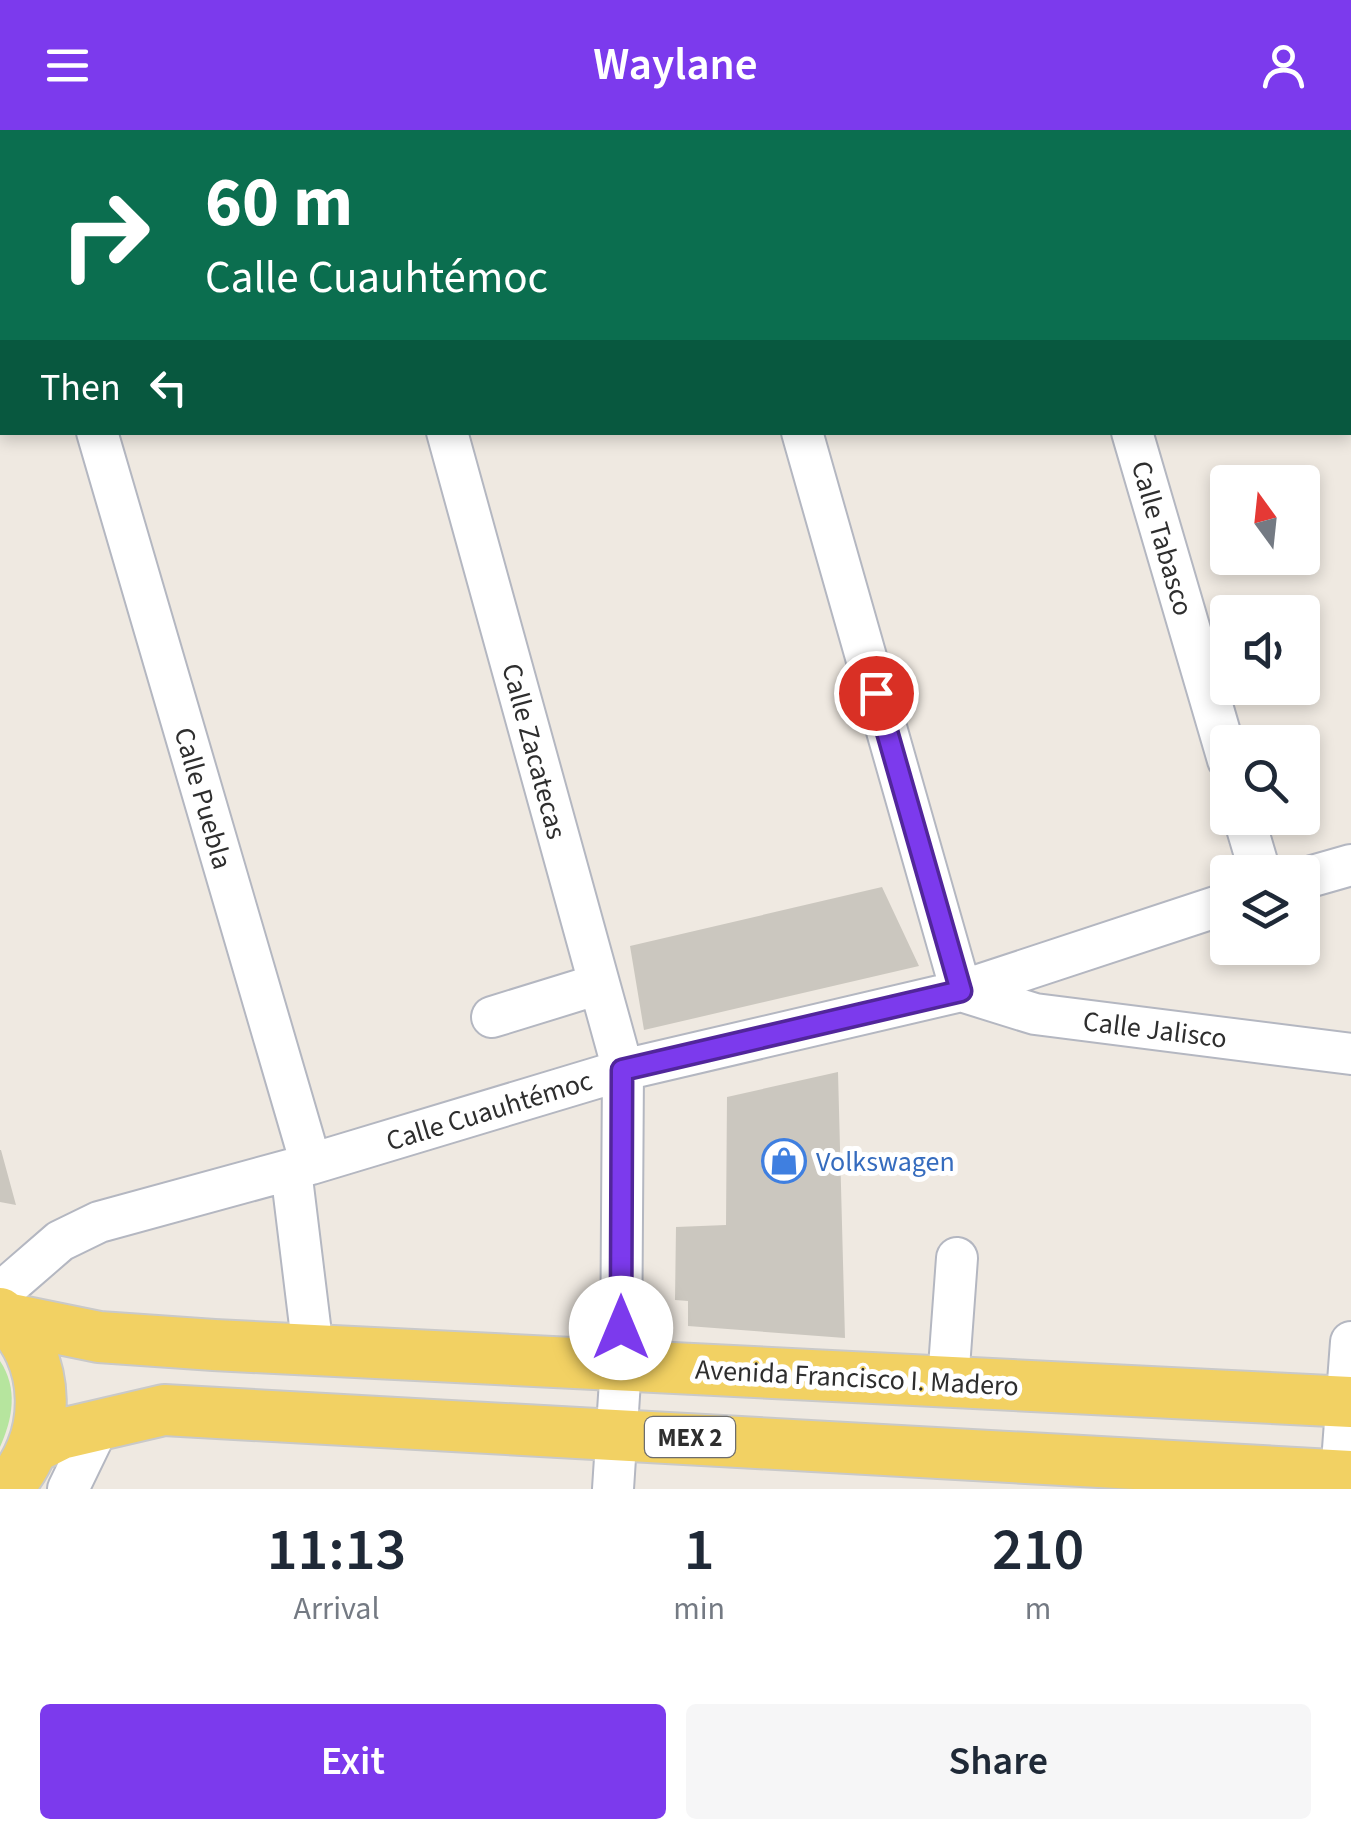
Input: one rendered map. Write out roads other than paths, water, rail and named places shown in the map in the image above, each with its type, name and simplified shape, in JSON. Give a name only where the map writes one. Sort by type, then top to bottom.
[{"type":"main road","name":"Avenida Francisco I. Madero","points":[[2,1308],[99,1338],[1349,1401]]},
{"type":"main road","points":[[2,1308],[32,1356],[43,1401],[35,1447],[6,1489]]},
{"type":"main road","name":"MEX 2","points":[[35,1447],[100,1423],[164,1410],[615,1432],[1344,1480]]},
{"type":"street","name":"Calle Puebla","points":[[98,435],[301,1167],[313,1350]]},
{"type":"street","name":"Calle Zacatecas","points":[[448,435],[622,1070],[621,1365],[613,1489]]},
{"type":"street","points":[[803,435],[961,991]]},
{"type":"street","name":"Calle Tabasco","points":[[1133,435],[1218,725]]},
{"type":"street","points":[[1320,874],[1351,865]]},
{"type":"street","name":"Calle Cuauhtémoc","points":[[2,1308],[60,1241],[99,1222],[301,1167],[622,1070],[961,991],[1210,908]]},
{"type":"street","points":[[492,1016],[599,984]]},
{"type":"street","name":"Calle Jalisco","points":[[961,991],[1035,1014],[1351,1054]]},
{"type":"street","points":[[948,1381],[957,1258]]},
{"type":"street","points":[[1344,1480],[1351,1342]]},
{"type":"street","points":[[68,1489],[100,1423]]},
{"type":"place","name":"Volkswagen","points":[[784,1161]]}]
